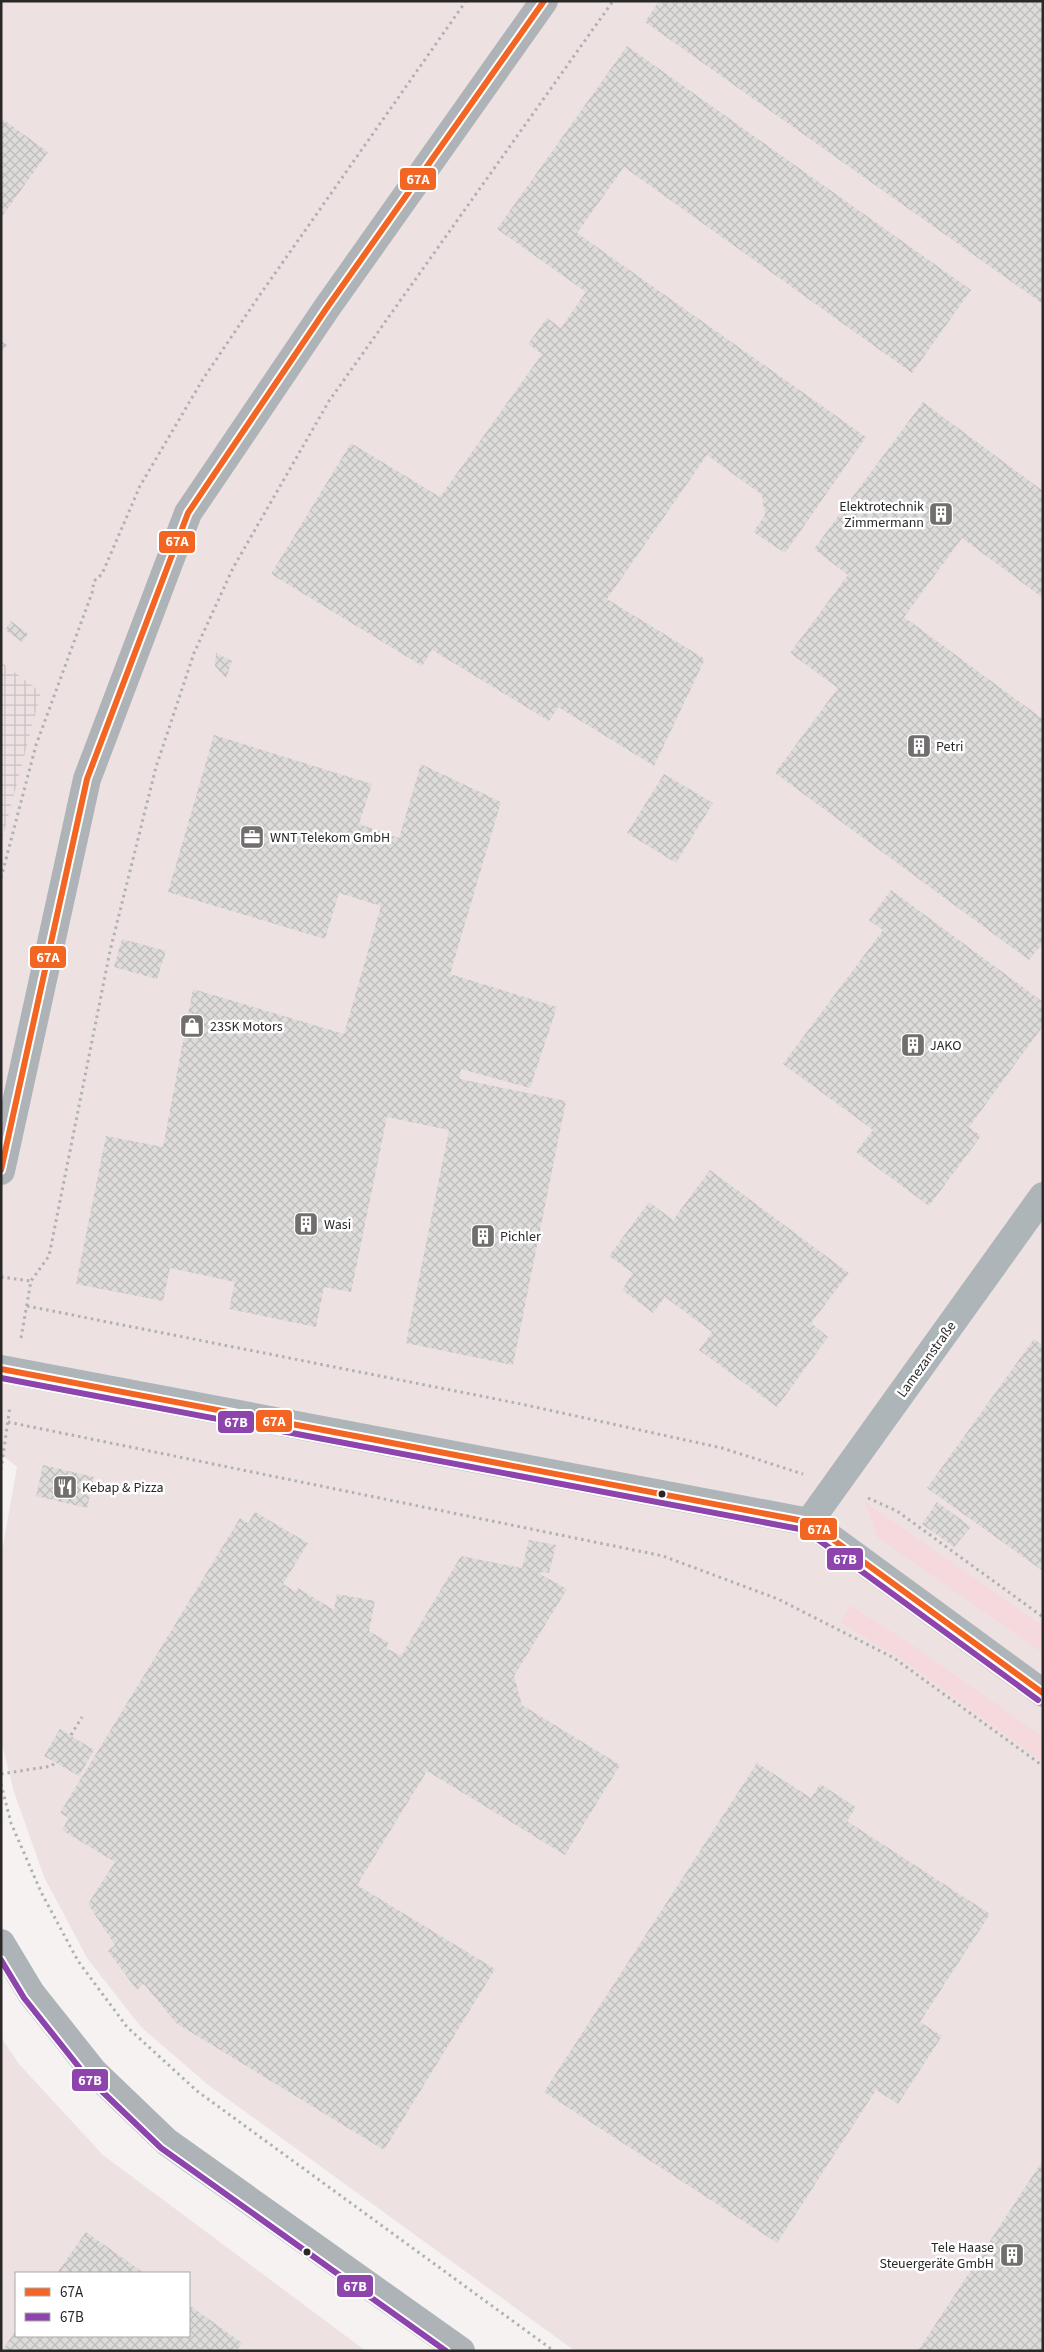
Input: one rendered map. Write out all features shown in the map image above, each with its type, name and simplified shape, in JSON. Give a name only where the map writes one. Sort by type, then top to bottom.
[{"type":"main road","points":[[1,1171],[87,780],[188,513],[326,309],[544,1]]},
{"type":"main road","points":[[1,1943],[31,1993],[93,2071],[167,2142],[452,2348]]},
{"type":"street","name":"Lamezanstraße","points":[[809,1522],[1043,1196]]},
{"type":"street","points":[[8,1370],[809,1522],[1043,1693]]},
{"type":"path","points":[[1,878],[36,745],[92,593],[94,581],[102,574],[140,486],[203,379],[256,298],[466,1]]},
{"type":"path","points":[[1,1470],[8,1422],[8,1370],[27,1306],[31,1281],[48,1256],[110,951],[156,767],[194,653],[225,584],[329,400],[613,1]]},
{"type":"path","points":[[1,1277],[31,1281]]},
{"type":"path","points":[[27,1306],[598,1421],[722,1448],[836,1484],[897,1510],[1043,1616]]},
{"type":"path","points":[[8,1422],[663,1556],[778,1599],[894,1658],[1043,1766]]},
{"type":"path","points":[[71,1735],[82,1717]]},
{"type":"path","points":[[1,1774],[52,1766],[55,1762]]},
{"type":"path","points":[[1,1784],[11,1823],[41,1892],[78,1961],[127,2027],[197,2091],[554,2351]]},
{"type":"shaded area","points":[[1,1],[1043,1],[1043,2351],[575,2351],[207,2084],[141,2027],[87,1958],[44,1877],[14,1792],[1,1740],[1,1557],[17,1467],[1,1454]]},
{"type":"shaded area","points":[[1,662],[41,692],[1,844]]},
{"type":"shaded area","points":[[865,1502],[1043,1626],[1043,1653],[878,1538]]},
{"type":"shaded area","points":[[850,1605],[912,1645],[1043,1737],[1043,1762],[900,1658],[841,1623]]},
{"type":"shaded area","points":[[1,2037],[19,2064],[103,2155],[366,2351],[1,2351]]},
{"type":"building","points":[[659,1],[1043,1],[1043,304],[645,22]]},
{"type":"building","points":[[627,46],[971,290],[912,373],[624,167],[577,233],[866,437],[785,553],[753,532],[765,515],[762,495],[707,455],[607,599],[705,659],[654,766],[558,707],[549,721],[432,650],[422,666],[271,574],[351,443],[440,497],[542,354],[528,344],[547,318],[561,328],[586,292],[497,229]]},
{"type":"building","points":[[1,118],[48,152],[1,218]]},
{"type":"building","points":[[1,341],[7,345],[1,353]]},
{"type":"building","name":"Petri","points":[[923,402],[1043,491],[1043,598],[962,538],[904,617],[1043,719],[1043,943],[1029,960],[775,773],[838,688],[790,653],[848,575],[814,549]]},
{"type":"building","points":[[11,621],[28,634],[22,642],[5,630]]},
{"type":"building","points":[[216,653],[232,661],[226,678],[215,666]]},
{"type":"building","points":[[214,735],[372,784],[359,824],[399,838],[421,764],[501,802],[450,974],[557,1007],[530,1088],[461,1069],[460,1079],[566,1101],[513,1365],[406,1343],[449,1130],[387,1117],[351,1292],[324,1287],[316,1327],[229,1309],[235,1282],[170,1268],[163,1301],[76,1284],[106,1136],[163,1147],[193,989],[344,1034],[381,906],[339,893],[325,939],[168,892]]},
{"type":"building","points":[[664,774],[713,803],[676,863],[627,833]]},
{"type":"building","name":"JAKO","points":[[891,890],[1043,1002],[1043,1026],[969,1127],[981,1136],[929,1206],[856,1152],[873,1130],[783,1064],[883,930],[869,920]]},
{"type":"building","points":[[122,939],[166,951],[157,979],[114,967]]},
{"type":"building","points":[[710,1170],[849,1273],[811,1323],[828,1337],[777,1407],[699,1350],[712,1332],[665,1297],[653,1313],[622,1290],[633,1273],[609,1256],[649,1202],[673,1220]]},
{"type":"building","points":[[1034,1339],[1043,1345],[1043,1571],[927,1488]]},
{"type":"building","name":"Kebap & Pizza","points":[[43,1465],[94,1477],[87,1508],[36,1496]]},
{"type":"building","points":[[937,1502],[971,1527],[954,1547],[922,1524]]},
{"type":"building","points":[[255,1512],[308,1543],[283,1584],[296,1592],[298,1588],[334,1610],[337,1594],[375,1601],[369,1631],[389,1643],[386,1648],[401,1656],[461,1556],[522,1568],[529,1540],[556,1545],[549,1573],[541,1572],[540,1574],[567,1589],[514,1676],[522,1705],[620,1765],[565,1855],[427,1771],[357,1885],[495,1969],[384,2150],[176,2023],[144,1984],[137,1990],[108,1951],[115,1945],[88,1904],[115,1862],[62,1830],[69,1818],[60,1813],[240,1518],[248,1523]]},
{"type":"building","points":[[60,1729],[94,1750],[79,1776],[44,1756]]},
{"type":"building","points":[[757,1763],[811,1798],[820,1784],[856,1807],[847,1821],[990,1914],[920,2022],[942,2036],[898,2104],[876,2090],[777,2243],[544,2092]]},
{"type":"building","name":"Tele Haase Steuergeräte GmbH","points":[[1043,2160],[1043,2351],[918,2351]]},
{"type":"building","points":[[86,2232],[143,2272],[58,2272]]},
{"type":"building","points":[[190,2306],[242,2343],[237,2351],[2,2351],[15,2332],[15,2337],[190,2337]]},
{"type":"transit line","name":"67A","points":[[1,1170],[87,779],[188,513],[326,309],[544,1]]},
{"type":"transit line","name":"67A","points":[[1,1369],[809,1522],[1043,1693]]},
{"type":"transit line","name":"67B","points":[[1,1378],[805,1530],[1038,1700]]},
{"type":"transit line","name":"67B","points":[[1,1960],[24,1998],[86,2076],[161,2148],[446,2351]]},
{"type":"place","name":"Elektrotechnik Zimmermann","points":[[941,514]]},
{"type":"place","name":"Petri","points":[[919,746]]},
{"type":"place","name":"WNT Telekom GmbH","points":[[252,837]]},
{"type":"place","name":"23SK Motors","points":[[192,1026]]},
{"type":"place","name":"JAKO","points":[[913,1045]]},
{"type":"place","name":"Wasi","points":[[306,1224]]},
{"type":"place","name":"Pichler","points":[[483,1236]]},
{"type":"place","name":"Kebap & Pizza","points":[[65,1487]]},
{"type":"place","name":"Tele Haase Steuergeräte GmbH","points":[[1012,2255]]}]
